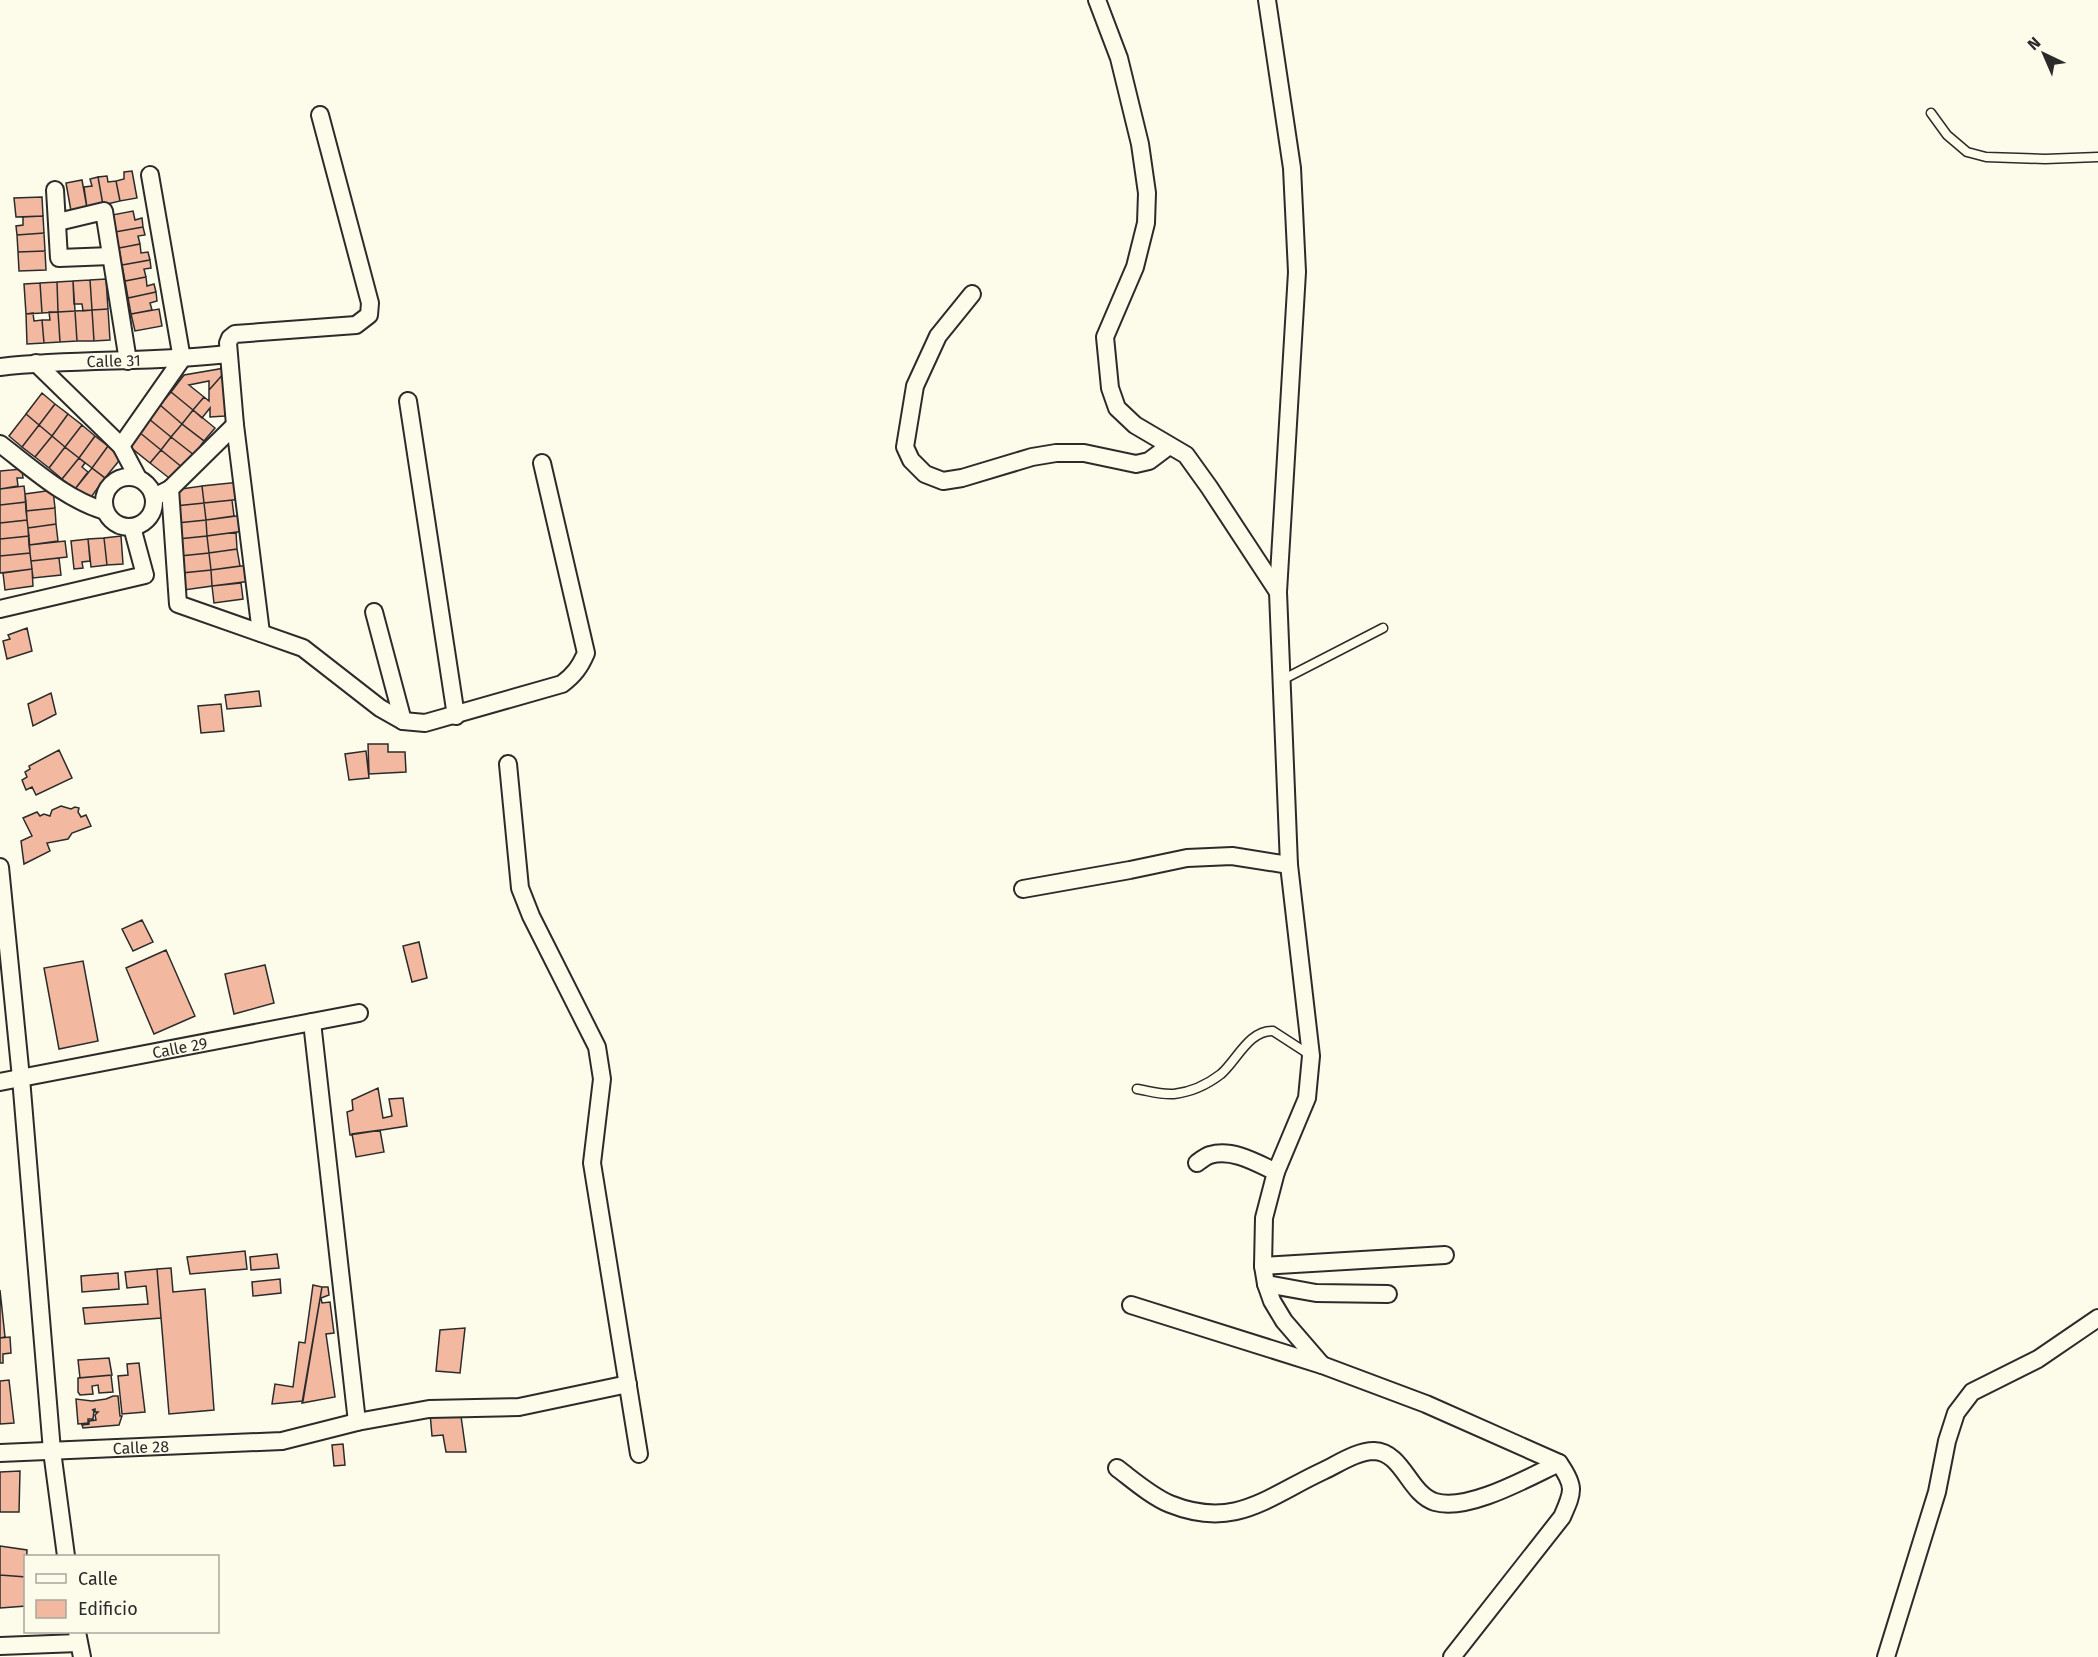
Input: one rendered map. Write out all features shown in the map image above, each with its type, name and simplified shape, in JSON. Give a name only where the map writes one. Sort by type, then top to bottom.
[{"type":"street","points":[[1097,0],[1119,58],[1140,144],[1147,193],[1146,223],[1135,267],[1105,337],[1110,388],[1117,408],[1135,425],[1186,455],[1278,592]]},
{"type":"street","points":[[1268,0],[1292,168],[1298,272],[1278,592],[1289,865],[1311,1056],[1307,1098],[1276,1172],[1264,1218],[1263,1266],[1272,1301],[1284,1320],[1322,1365]]},
{"type":"street","points":[[261,633],[235,425],[228,343],[235,334],[356,326],[369,315],[370,303],[320,115]]},
{"type":"street","points":[[122,446],[182,359],[150,175]]},
{"type":"street","points":[[55,190],[59,258],[111,256]]},
{"type":"street","points":[[58,222],[104,211],[128,361]]},
{"type":"street","points":[[972,294],[938,336],[915,386],[905,447],[911,460],[925,474],[944,481],[962,478],[1032,457],[1056,453],[1084,453],[1136,464],[1149,461],[1169,446]]},
{"type":"street","name":"Calle 31","points":[[0,367],[36,363],[182,359],[228,354]]},
{"type":"street","points":[[36,363],[122,446],[138,478]]},
{"type":"street","points":[[408,401],[456,716]]},
{"type":"street","points":[[154,497],[170,489],[235,425]]},
{"type":"street","points":[[0,444],[71,497],[88,506],[105,511]]},
{"type":"street","points":[[170,489],[178,604],[303,648],[380,708],[403,721],[425,723],[562,684],[574,674],[586,653],[542,463]]},
{"type":"street","points":[[130,476],[138,478],[146,482],[154,497],[152,513],[140,525],[132,527],[116,524],[109,519],[105,511],[105,495],[114,481],[130,476]]},
{"type":"street","points":[[0,609],[145,575],[132,527]]},
{"type":"street","points":[[374,612],[403,721]]},
{"type":"street","points":[[508,764],[520,888],[531,916],[597,1047],[602,1079],[592,1163],[639,1454]]},
{"type":"street","points":[[1023,889],[1187,858],[1232,856],[1289,865]]},
{"type":"street","points":[[0,867],[21,1078],[52,1451],[66,1555]]},
{"type":"street","name":"Calle 29","points":[[0,1082],[359,1013]]},
{"type":"street","points":[[312,1022],[357,1422]]},
{"type":"street","points":[[1197,1162],[1210,1155],[1232,1154],[1250,1159],[1276,1172]]},
{"type":"street","points":[[1263,1266],[1445,1255]]},
{"type":"street","points":[[1266,1284],[1316,1293],[1388,1294]]},
{"type":"street","points":[[1131,1305],[1322,1365],[1426,1404],[1559,1463],[1570,1478],[1573,1491],[1562,1517],[1452,1657]]},
{"type":"street","points":[[1886,1657],[1937,1492],[1947,1441],[1956,1413],[1972,1392],[2038,1359],[2098,1317]]},
{"type":"street","name":"Calle 28","points":[[0,1454],[282,1441],[357,1422],[429,1409],[519,1407],[628,1384]]},
{"type":"street","points":[[1117,1468],[1169,1504],[1203,1513],[1222,1515],[1256,1505],[1365,1452],[1376,1451],[1390,1456],[1419,1493],[1437,1503],[1462,1503],[1484,1497],[1559,1463]]},
{"type":"street","points":[[0,1646],[79,1644]]},
{"type":"lane","points":[[1931,113],[1947,135],[1967,152],[1986,157],[2045,159],[2098,157]]},
{"type":"lane","points":[[1282,680],[1383,628]]},
{"type":"lane","points":[[1137,1089],[1175,1094],[1199,1088],[1222,1073],[1256,1035],[1267,1030],[1274,1031],[1311,1056]]},
{"type":"building","points":[[132,171],[137,198],[120,201],[116,181],[124,179],[124,172]]},
{"type":"building","points":[[107,176],[108,182],[116,181],[120,201],[103,205],[98,177]]},
{"type":"building","points":[[98,177],[103,205],[87,208],[84,187],[92,186],[90,179]]},
{"type":"building","points":[[82,180],[87,208],[71,211],[66,183]]},
{"type":"building","points":[[42,197],[43,216],[16,217],[14,198]]},
{"type":"building","points":[[133,211],[135,220],[142,218],[143,227],[115,232],[112,215]]},
{"type":"building","points":[[43,216],[44,233],[17,235],[16,226],[23,225],[23,217]]},
{"type":"building","points":[[143,227],[145,235],[138,236],[140,244],[119,248],[115,232]]},
{"type":"building","points":[[44,233],[45,251],[18,252],[17,235]]},
{"type":"building","points":[[140,244],[141,253],[148,252],[150,260],[122,265],[119,248]]},
{"type":"building","points":[[45,251],[46,270],[19,271],[18,252]]},
{"type":"building","points":[[150,260],[151,268],[144,269],[146,277],[125,281],[122,265]]},
{"type":"building","points":[[146,277],[147,286],[154,284],[156,292],[128,298],[125,281]]},
{"type":"building","points":[[106,279],[108,309],[92,310],[90,280]]},
{"type":"building","points":[[90,280],[92,310],[83,311],[82,304],[74,304],[73,281]]},
{"type":"building","points":[[73,281],[75,311],[58,312],[57,282]]},
{"type":"building","points":[[57,282],[58,312],[42,313],[40,283]]},
{"type":"building","points":[[40,283],[42,313],[26,314],[24,284]]},
{"type":"building","points":[[156,292],[157,301],[150,303],[152,310],[131,314],[128,298]]},
{"type":"building","points":[[108,309],[110,340],[94,341],[92,310]]},
{"type":"building","points":[[159,309],[162,326],[135,331],[131,314]]},
{"type":"building","points":[[92,310],[94,341],[77,341],[75,311]]},
{"type":"building","points":[[75,311],[77,341],[60,342],[58,312]]},
{"type":"building","points":[[49,312],[58,312],[60,342],[44,343],[42,320],[50,320]]},
{"type":"building","points":[[33,313],[34,321],[42,320],[44,343],[27,344],[26,314]]},
{"type":"building","points":[[225,368],[225,372],[209,390],[209,381],[189,385],[204,397],[193,410],[171,392],[184,375]]},
{"type":"building","points":[[225,372],[225,416],[210,417],[210,408],[202,418],[193,410],[204,397],[209,401],[209,390]]},
{"type":"building","points":[[171,392],[193,410],[182,424],[160,405]]},
{"type":"building","points":[[42,393],[55,404],[39,425],[26,414]]},
{"type":"building","points":[[55,404],[68,414],[52,436],[39,425]]},
{"type":"building","points":[[160,405],[182,424],[171,437],[149,419]]},
{"type":"building","points":[[193,410],[215,428],[204,441],[182,424]]},
{"type":"building","points":[[26,414],[39,425],[22,447],[9,436]]},
{"type":"building","points":[[68,414],[82,425],[65,447],[52,436]]},
{"type":"building","points":[[149,419],[171,437],[161,450],[139,432]]},
{"type":"building","points":[[182,424],[204,441],[194,455],[171,437]]},
{"type":"building","points":[[39,425],[52,436],[35,457],[22,447]]},
{"type":"building","points":[[82,425],[95,436],[79,458],[65,447]]},
{"type":"building","points":[[139,432],[161,450],[150,463],[129,446]]},
{"type":"building","points":[[52,436],[65,447],[49,468],[35,457]]},
{"type":"building","points":[[95,436],[108,446],[92,468],[79,458]]},
{"type":"building","points":[[171,437],[194,455],[183,468],[161,450]]},
{"type":"building","points":[[108,446],[122,457],[105,478],[92,468]]},
{"type":"building","points":[[65,447],[79,458],[62,479],[49,468]]},
{"type":"building","points":[[161,450],[183,468],[173,481],[150,463]]},
{"type":"building","points":[[79,458],[85,463],[82,467],[88,472],[75,489],[62,479]]},
{"type":"building","points":[[92,468],[105,478],[89,500],[75,489]]},
{"type":"building","points":[[22,469],[23,478],[17,478],[18,486],[0,489],[0,471]]},
{"type":"building","points":[[240,482],[242,499],[204,503],[202,486]]},
{"type":"building","points":[[24,486],[26,502],[0,505],[0,489]]},
{"type":"building","points":[[202,486],[204,503],[175,506],[174,490]]},
{"type":"building","points":[[53,490],[55,508],[26,511],[25,494]]},
{"type":"building","points":[[232,500],[234,516],[206,520],[204,503]]},
{"type":"building","points":[[26,502],[27,520],[0,523],[0,505]]},
{"type":"building","points":[[204,503],[206,520],[177,523],[175,506]]},
{"type":"building","points":[[55,508],[56,524],[28,528],[26,511]]},
{"type":"building","points":[[244,515],[245,531],[207,536],[206,520]]},
{"type":"building","points":[[27,520],[29,536],[0,539],[0,523]]},
{"type":"building","points":[[206,520],[207,536],[178,539],[177,523]]},
{"type":"building","points":[[56,524],[58,541],[29,545],[28,528]]},
{"type":"building","points":[[236,532],[237,549],[209,553],[207,536]]},
{"type":"building","points":[[29,536],[30,553],[0,556],[0,539]]},
{"type":"building","points":[[121,536],[123,564],[107,565],[104,538]]},
{"type":"building","points":[[207,536],[209,553],[180,556],[178,539]]},
{"type":"building","points":[[104,538],[107,565],[91,567],[88,539]]},
{"type":"building","points":[[88,539],[90,561],[82,562],[83,568],[74,569],[71,541]]},
{"type":"building","points":[[65,541],[67,557],[31,561],[29,545]]},
{"type":"building","points":[[237,549],[240,566],[211,570],[209,553]]},
{"type":"building","points":[[30,553],[32,569],[0,573],[0,556]]},
{"type":"building","points":[[209,553],[211,570],[182,573],[180,556]]},
{"type":"building","points":[[59,558],[61,575],[33,578],[31,561]]},
{"type":"building","points":[[249,565],[251,581],[212,586],[211,570]]},
{"type":"building","points":[[32,569],[33,586],[5,590],[3,573]]},
{"type":"building","points":[[211,570],[212,586],[184,590],[182,573]]},
{"type":"building","points":[[241,583],[243,599],[214,603],[212,586]]},
{"type":"building","points":[[27,628],[32,651],[7,659],[3,641],[10,639],[8,635]]},
{"type":"building","points":[[259,691],[261,706],[227,709],[225,695]]},
{"type":"building","points":[[51,693],[56,714],[33,726],[28,704]]},
{"type":"building","points":[[221,704],[224,731],[201,733],[198,706]]},
{"type":"building","points":[[368,744],[388,744],[388,752],[405,752],[406,772],[369,774]]},
{"type":"building","points":[[59,750],[72,778],[36,795],[32,787],[26,790],[22,780],[27,777],[25,772],[30,769],[29,766]]},
{"type":"building","points":[[366,751],[369,778],[349,780],[345,754]]},
{"type":"building","points":[[61,806],[71,809],[79,808],[78,812],[81,817],[86,815],[91,826],[72,833],[68,839],[47,843],[50,851],[24,864],[21,841],[32,836],[23,818],[37,812],[40,816],[44,814],[50,816],[52,810]]},
{"type":"building","points":[[142,920],[153,942],[133,951],[122,929]]},
{"type":"building","points":[[419,942],[427,978],[412,982],[403,946]]},
{"type":"building","points":[[166,950],[195,1016],[154,1034],[126,968]]},
{"type":"building","points":[[83,961],[98,1041],[59,1049],[44,968]]},
{"type":"building","points":[[265,965],[274,1003],[234,1014],[225,974]]},
{"type":"building","points":[[378,1088],[383,1118],[392,1116],[389,1099],[403,1098],[407,1126],[350,1135],[347,1112],[353,1110],[352,1100]]},
{"type":"building","points":[[380,1130],[384,1152],[356,1157],[352,1134]]},
{"type":"building","points":[[245,1251],[247,1269],[190,1274],[187,1257]]},
{"type":"building","points":[[277,1254],[279,1268],[251,1270],[250,1257]]},
{"type":"building","points":[[171,1268],[173,1292],[205,1289],[214,1410],[169,1414],[157,1269]]},
{"type":"building","points":[[157,1269],[161,1318],[85,1324],[83,1308],[148,1304],[146,1286],[127,1288],[125,1272]]},
{"type":"building","points":[[118,1273],[119,1289],[82,1292],[81,1276]]},
{"type":"building","points":[[280,1279],[281,1293],[253,1296],[252,1282]]},
{"type":"building","points":[[313,1285],[322,1287],[303,1401],[272,1404],[275,1384],[293,1387],[299,1342],[305,1343]]},
{"type":"building","points":[[322,1287],[328,1287],[329,1295],[321,1298],[322,1303],[330,1302],[334,1333],[326,1334],[335,1397],[302,1403]]},
{"type":"building","points":[[0,1290],[5,1337],[0,1338]]},
{"type":"building","points":[[465,1328],[460,1373],[436,1371],[440,1330]]},
{"type":"building","points":[[10,1337],[11,1353],[3,1354],[3,1363],[0,1363],[0,1338]]},
{"type":"building","points":[[109,1358],[112,1375],[80,1378],[78,1360]]},
{"type":"building","points":[[139,1363],[145,1412],[122,1414],[118,1376],[128,1375],[127,1364]]},
{"type":"building","points":[[111,1375],[113,1392],[99,1393],[98,1385],[92,1386],[93,1394],[80,1395],[78,1392],[78,1378]]},
{"type":"building","points":[[9,1380],[14,1423],[0,1424],[0,1381]]},
{"type":"building","points":[[118,1396],[120,1416],[122,1416],[119,1425],[83,1428],[82,1425],[89,1424],[89,1421],[96,1420],[95,1415],[98,1412],[95,1412],[95,1409],[92,1410],[94,1410],[93,1419],[88,1419],[88,1423],[78,1424],[76,1399],[92,1401]]},
{"type":"building","points":[[460,1409],[466,1452],[446,1452],[443,1435],[432,1436],[430,1413]]},
{"type":"building","points":[[343,1444],[345,1465],[334,1466],[332,1445]]},
{"type":"building","points":[[20,1471],[19,1512],[0,1512],[0,1472]]},
{"type":"building","points":[[0,1546],[27,1550],[27,1555],[24,1555],[24,1577],[0,1575]]},
{"type":"building","points":[[0,1575],[24,1577],[24,1606],[0,1608]]}]
